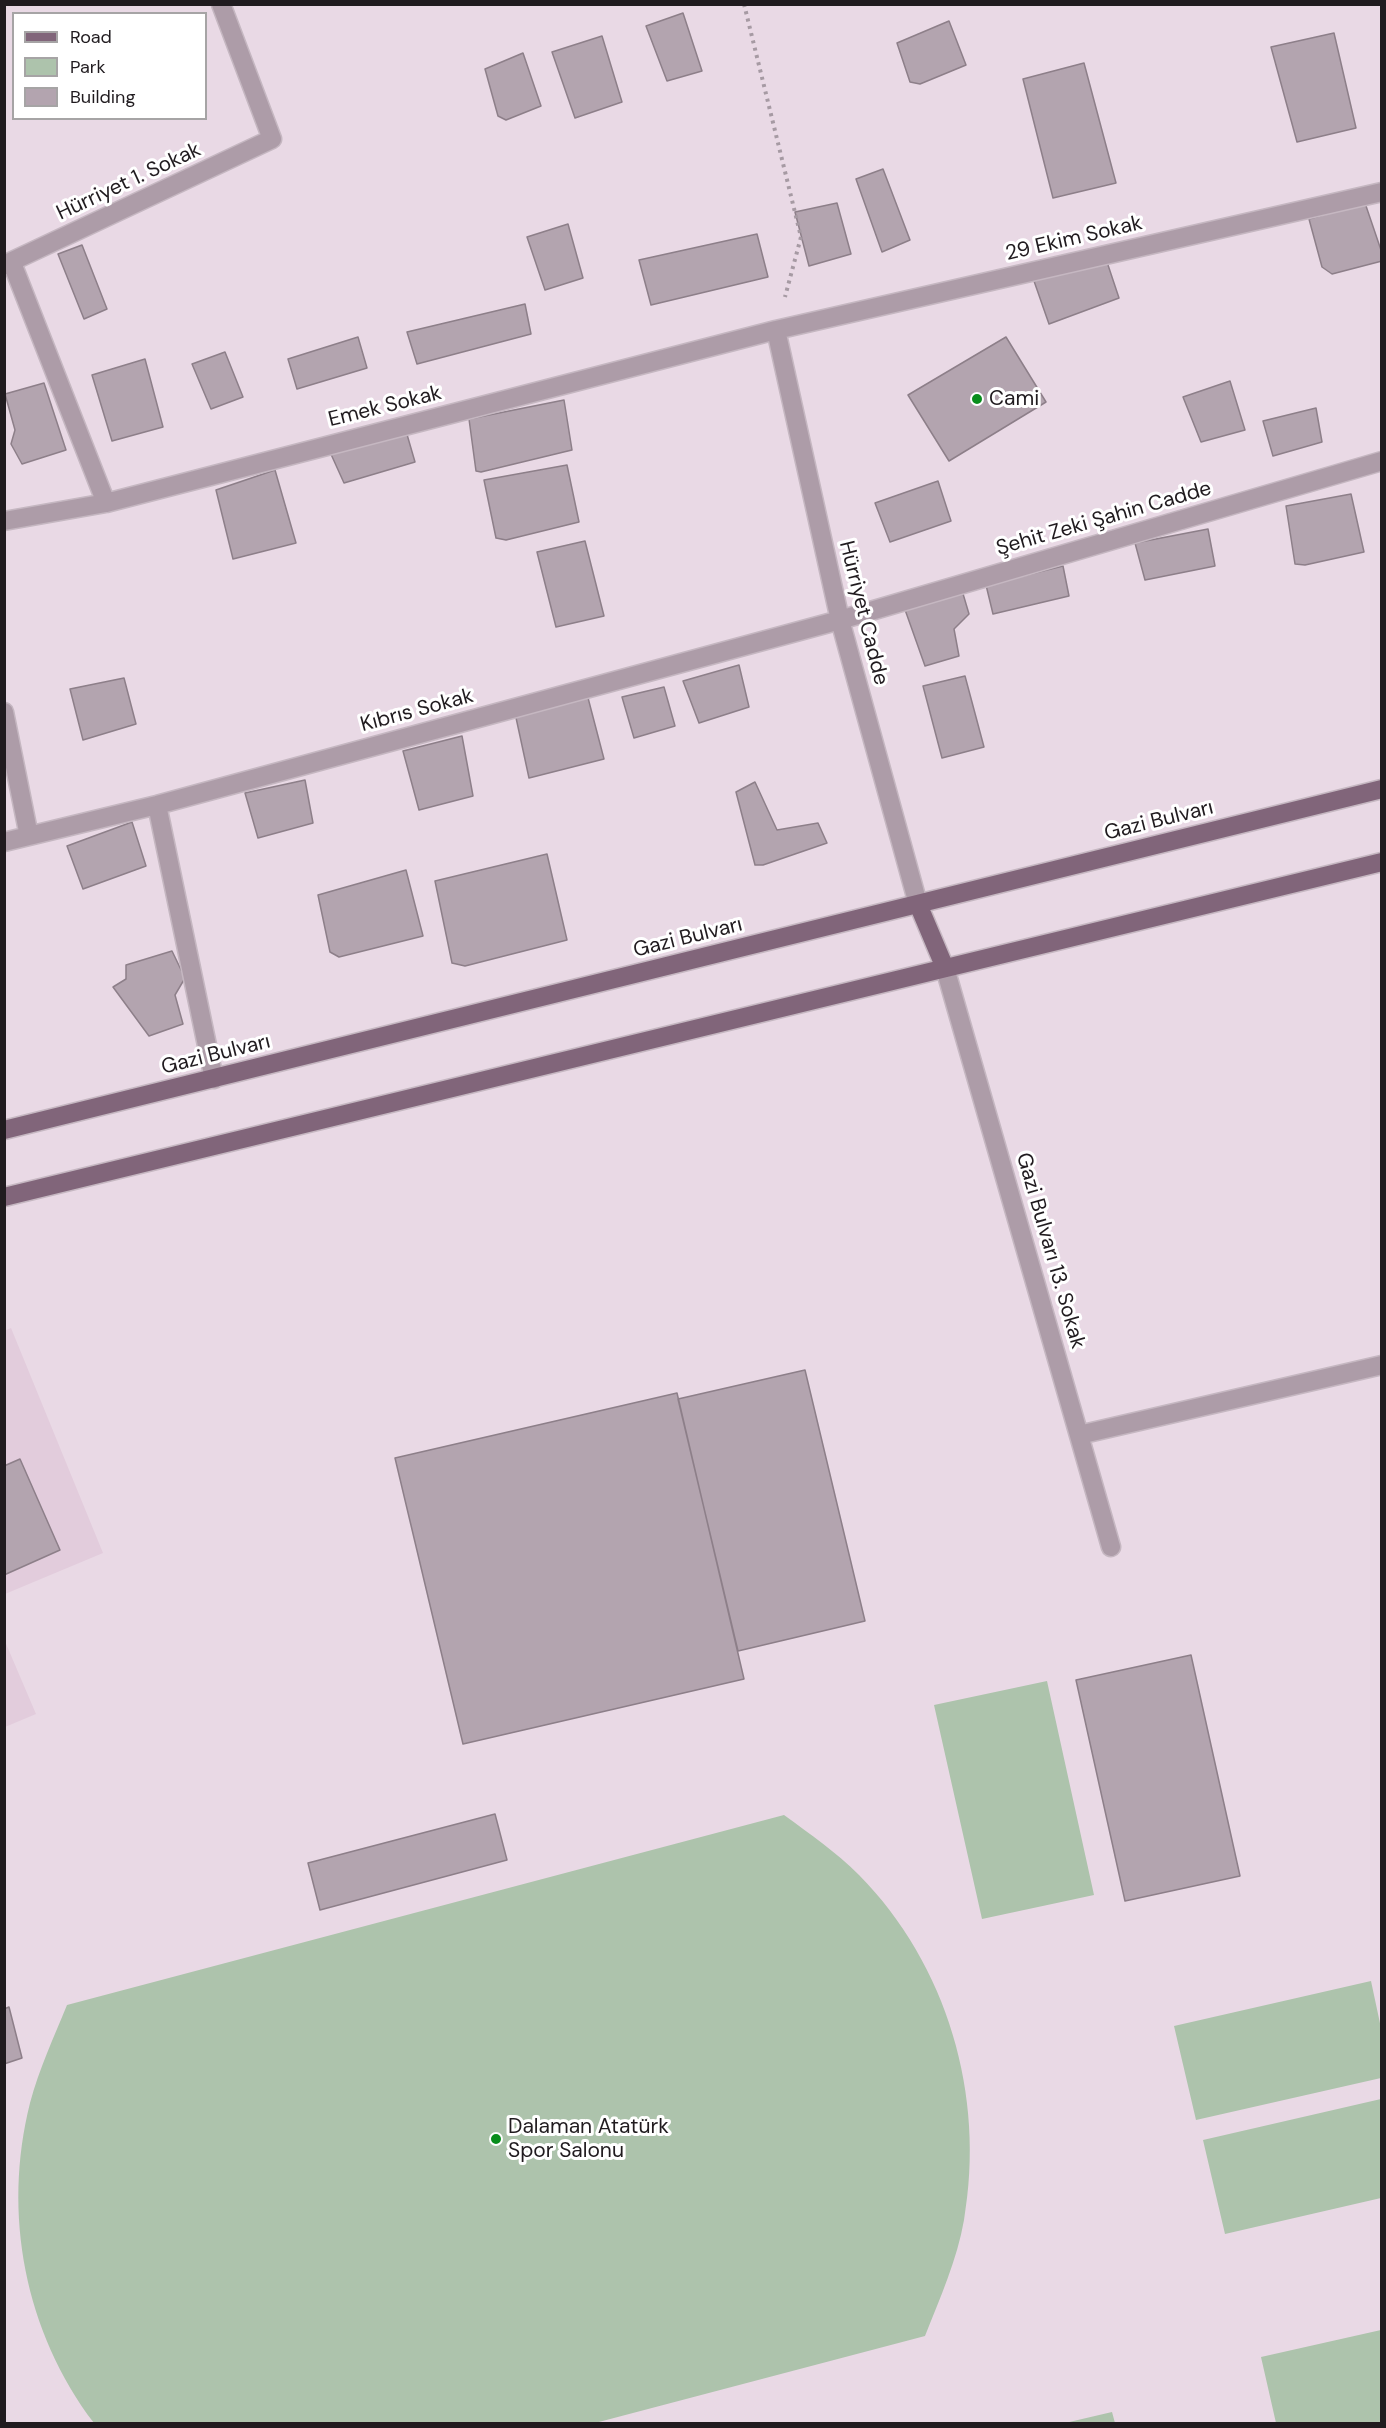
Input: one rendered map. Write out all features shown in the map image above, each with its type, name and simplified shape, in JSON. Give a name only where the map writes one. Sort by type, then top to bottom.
[{"type":"main road","name":"Gazi Bulvarı","points":[[4,1130],[1382,789]]},
{"type":"main road","points":[[4,1197],[1382,862]]},
{"type":"main road","points":[[918,903],[945,968]]},
{"type":"street","name":"Hürriyet 1. Sokak","points":[[8,264],[272,139],[220,4]]},
{"type":"street","name":"29 Ekim Sokak","points":[[776,330],[1382,192]]},
{"type":"street","points":[[8,264],[106,503]]},
{"type":"street","name":"Emek Sokak","points":[[4,521],[106,503],[776,330]]},
{"type":"street","name":"Hürriyet Cadde","points":[[776,330],[840,620],[918,903]]},
{"type":"street","name":"Şehit Zeki Şahin Cadde","points":[[840,620],[1382,461]]},
{"type":"street","name":"Kıbrıs Sokak","points":[[4,842],[157,806],[840,620]]},
{"type":"street","points":[[4,712],[29,836]]},
{"type":"street","points":[[157,806],[214,1079]]},
{"type":"street","name":"Gazi Bulvarı 13. Sokak","points":[[945,968],[1111,1548]]},
{"type":"street","points":[[1078,1435],[1382,1365]]},
{"type":"path","points":[[744,4],[801,237],[776,330]]},
{"type":"shaded area","points":[[11,1328],[103,1553],[5,1594],[4,1331]]},
{"type":"shaded area","points":[[4,1639],[36,1714],[5,1727],[4,1727]]},
{"type":"green space","points":[[1047,1681],[1094,1895],[982,1919],[934,1705]]},
{"type":"green space","name":"Dalaman Atatürk Spor Salonu","points":[[784,1815],[859,1875],[890,1910],[916,1949],[937,1991],[953,2034],[964,2080],[969,2126],[969,2173],[964,2220],[957,2250],[925,2336],[595,2423],[94,2423],[70,2388],[51,2350],[36,2311],[26,2270],[20,2229],[18,2187],[22,2145],[30,2103],[42,2065],[67,2005]]},
{"type":"green space","points":[[1371,1981],[1381,2028],[1381,2078],[1196,2120],[1174,2026]]},
{"type":"green space","points":[[1381,2099],[1381,2198],[1225,2234],[1203,2140]]},
{"type":"green space","points":[[1381,2330],[1381,2423],[1276,2423],[1261,2357]]},
{"type":"green space","points":[[1112,2412],[1115,2423],[1065,2423]]},
{"type":"building","points":[[683,13],[702,71],[667,81],[646,26]]},
{"type":"building","points":[[949,21],[966,65],[920,84],[910,82],[897,43]]},
{"type":"building","points":[[1334,33],[1356,128],[1297,142],[1271,47]]},
{"type":"building","points":[[602,36],[622,102],[575,118],[552,52]]},
{"type":"building","points":[[523,53],[541,106],[506,120],[498,116],[485,69]]},
{"type":"building","points":[[1084,63],[1116,183],[1053,198],[1023,79]]},
{"type":"building","points":[[883,169],[910,240],[882,252],[856,179]]},
{"type":"building","points":[[837,203],[851,254],[809,266],[795,212]]},
{"type":"building","points":[[1365,203],[1382,253],[1382,261],[1332,274],[1322,267],[1309,219]]},
{"type":"building","points":[[568,224],[583,278],[545,290],[527,237]]},
{"type":"building","points":[[757,234],[768,277],[651,305],[639,260]]},
{"type":"building","points":[[82,245],[107,309],[84,319],[58,254]]},
{"type":"building","points":[[1105,256],[1119,298],[1049,324],[1034,281]]},
{"type":"building","points":[[525,304],[531,334],[417,364],[407,332]]},
{"type":"building","points":[[358,337],[367,368],[297,389],[288,359]]},
{"type":"building","name":"Cami","points":[[1006,337],[1046,402],[949,461],[908,395]]},
{"type":"building","points":[[225,352],[243,397],[211,409],[192,364]]},
{"type":"building","points":[[145,359],[163,427],[112,441],[92,375]]},
{"type":"building","points":[[1230,381],[1245,430],[1201,442],[1183,397]]},
{"type":"building","points":[[44,383],[66,450],[22,464],[11,444],[15,430],[5,394]]},
{"type":"building","points":[[564,400],[572,450],[481,472],[476,471],[469,419]]},
{"type":"building","points":[[1316,408],[1322,442],[1273,456],[1263,421]]},
{"type":"building","points":[[406,431],[415,462],[344,483],[330,452]]},
{"type":"building","points":[[567,465],[579,522],[506,540],[496,538],[484,480]]},
{"type":"building","points":[[275,470],[296,543],[233,559],[216,490]]},
{"type":"building","points":[[938,481],[951,521],[890,542],[875,503]]},
{"type":"building","points":[[1351,494],[1364,552],[1305,565],[1295,564],[1286,506]]},
{"type":"building","points":[[1208,529],[1215,566],[1145,580],[1135,543]]},
{"type":"building","points":[[585,541],[604,616],[556,627],[537,552]]},
{"type":"building","points":[[1063,566],[1069,596],[993,614],[986,585]]},
{"type":"building","points":[[961,587],[969,614],[954,629],[959,656],[925,666],[903,604]]},
{"type":"building","points":[[739,665],[749,707],[699,723],[683,681]]},
{"type":"building","points":[[965,676],[984,747],[942,758],[923,686]]},
{"type":"building","points":[[124,678],[136,724],[83,740],[70,689]]},
{"type":"building","points":[[664,687],[675,726],[634,738],[622,697]]},
{"type":"building","points":[[587,694],[604,759],[529,778],[515,713]]},
{"type":"building","points":[[462,736],[473,796],[419,810],[403,751]]},
{"type":"building","points":[[305,780],[313,823],[258,838],[245,793]]},
{"type":"building","points":[[755,782],[777,830],[818,823],[827,843],[763,865],[755,865],[736,792]]},
{"type":"building","points":[[132,822],[146,866],[83,889],[67,846]]},
{"type":"building","points":[[547,854],[567,940],[465,966],[452,963],[435,881]]},
{"type":"building","points":[[406,870],[423,936],[339,957],[330,952],[318,895]]},
{"type":"building","points":[[172,951],[185,978],[175,995],[183,1024],[149,1036],[113,987],[126,979],[126,965]]},
{"type":"building","points":[[805,1370],[865,1621],[738,1651],[678,1399]]},
{"type":"building","points":[[677,1393],[744,1679],[463,1744],[395,1458]]},
{"type":"building","points":[[20,1459],[60,1550],[4,1575],[4,1466]]},
{"type":"building","points":[[1191,1655],[1240,1876],[1125,1901],[1076,1680]]},
{"type":"building","points":[[495,1814],[507,1860],[320,1910],[308,1863]]},
{"type":"building","points":[[9,2007],[22,2058],[4,2064],[4,2009]]},
{"type":"place","name":"Cami","points":[[977,399]]},
{"type":"place","name":"Dalaman Atatürk Spor Salonu","points":[[496,2139]]}]
